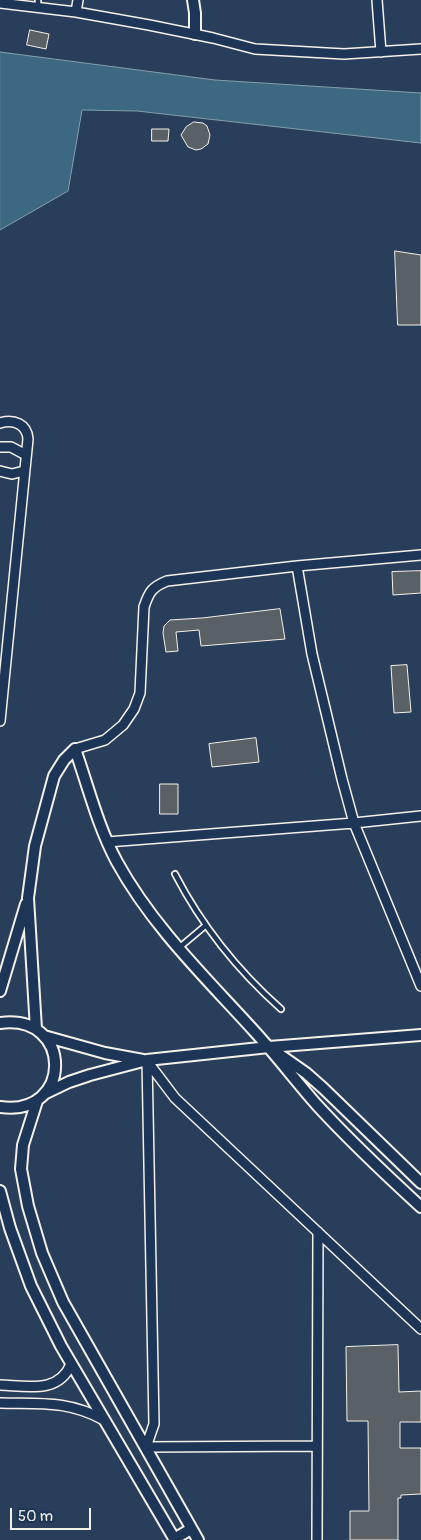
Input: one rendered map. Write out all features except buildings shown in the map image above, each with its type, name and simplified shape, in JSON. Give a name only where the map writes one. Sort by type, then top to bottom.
[{"type":"street","points":[[76,12],[78,0]]},
{"type":"street","points":[[193,0],[195,34]]},
{"type":"street","points":[[377,0],[382,52]]},
{"type":"street","points":[[0,3],[38,4],[195,34],[255,50],[344,54],[421,49]]},
{"type":"street","points":[[0,423],[9,421],[18,423],[24,426],[28,433],[0,721]]},
{"type":"street","points":[[0,447],[12,447],[26,455]]},
{"type":"street","points":[[0,471],[12,474],[24,471]]},
{"type":"street","points":[[0,991],[28,898],[35,846],[54,776],[64,760],[75,749],[105,740],[123,725],[134,709],[140,693],[144,606],[148,594],[166,581],[297,566],[421,555]]},
{"type":"street","points":[[297,566],[312,654],[354,822],[421,986]]},
{"type":"street","points":[[75,749],[107,842],[116,861],[139,898],[179,948],[269,1047],[318,1106],[393,1182],[421,1207]]},
{"type":"street","points":[[107,842],[421,816]]},
{"type":"street","points":[[28,898],[40,1032],[51,1046],[55,1058],[56,1070],[46,1093]]},
{"type":"street","points":[[0,1023],[25,1023],[40,1032],[105,1053],[147,1060],[175,1098],[421,1330]]},
{"type":"street","points":[[0,1107],[13,1109],[26,1107],[46,1093],[69,1082],[147,1060],[269,1047],[421,1035]]},
{"type":"street","points":[[269,1047],[324,1088],[421,1183]]},
{"type":"street","points":[[146,1447],[154,1424],[147,1060]]},
{"type":"street","points":[[37,1101],[23,1145],[21,1169],[28,1206],[39,1244],[63,1302],[198,1540]]},
{"type":"street","points":[[0,1191],[10,1228],[31,1286],[71,1364],[175,1540],[191,1529]]},
{"type":"street","points":[[317,1540],[318,1232]]},
{"type":"street","points":[[0,1385],[44,1386],[54,1384],[62,1380],[71,1364]]},
{"type":"street","points":[[0,1404],[61,1404],[90,1412],[104,1420]]},
{"type":"street","points":[[146,1447],[317,1446]]},
{"type":"lane","points":[[175,874],[205,926],[248,978],[281,1009]]},
{"type":"lane","points":[[179,948],[205,926]]},
{"type":"water","points":[[0,52],[215,80],[421,93],[421,143],[137,111],[82,110],[68,191],[0,230]]}]
